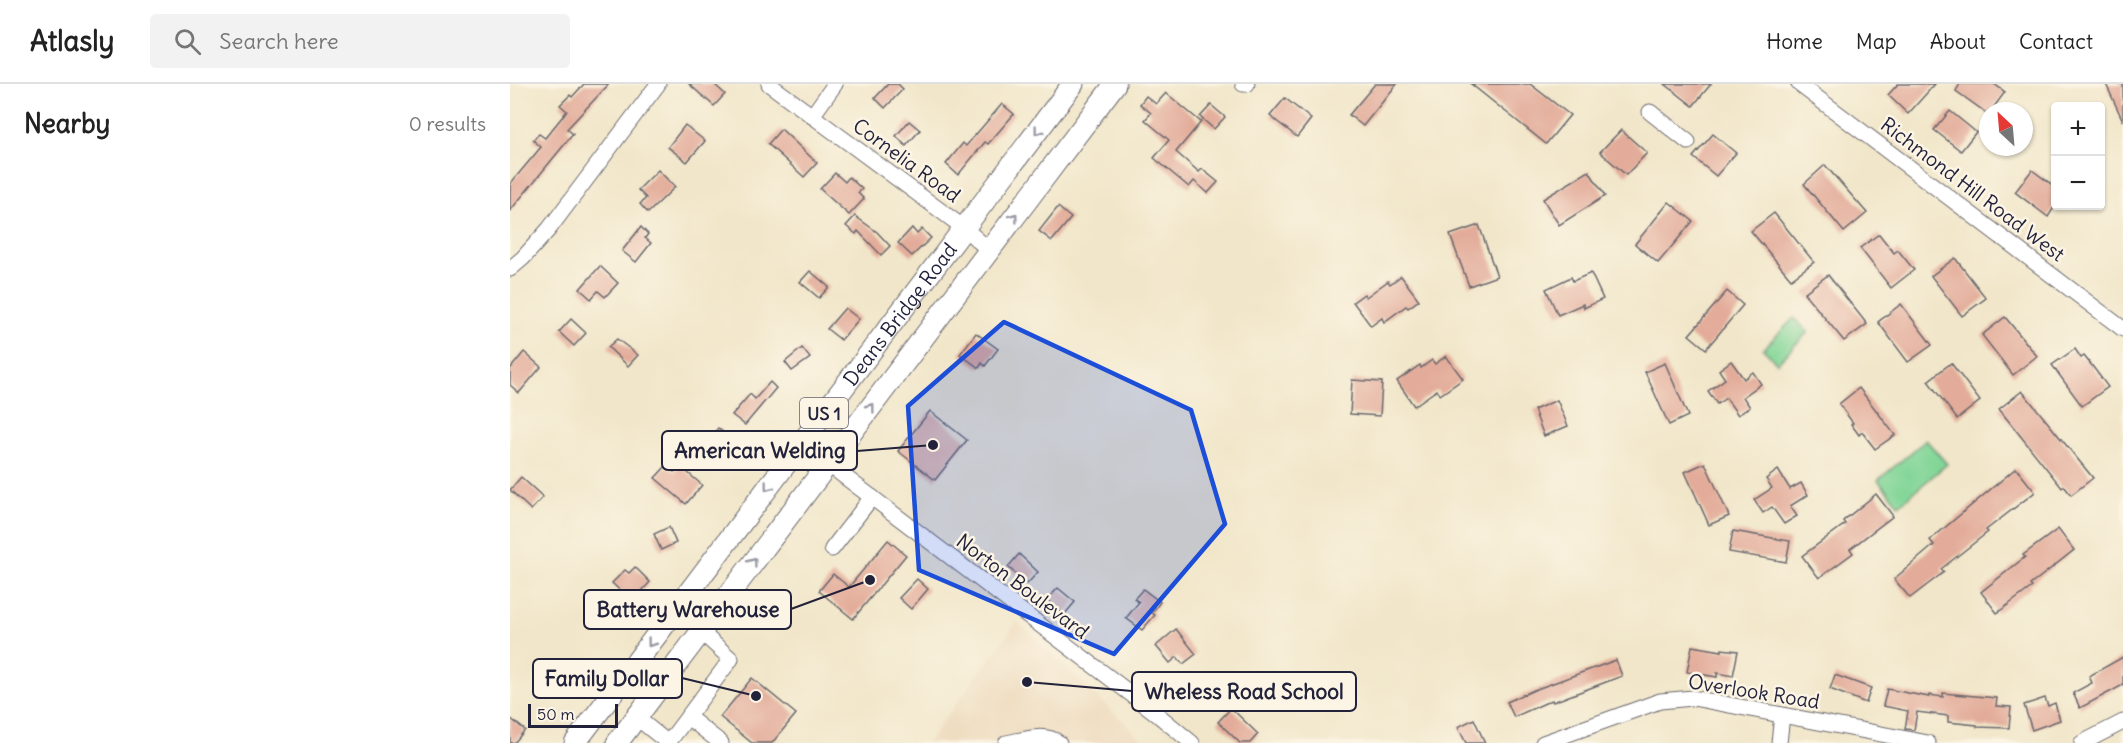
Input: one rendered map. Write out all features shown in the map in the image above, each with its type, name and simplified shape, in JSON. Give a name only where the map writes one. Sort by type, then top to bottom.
[{"type":"highway","name":"Deans Bridge Road","points":[[617,743],[1115,84]]},
{"type":"highway","name":"Deans Bridge Road","points":[[575,743],[1069,86]]},
{"type":"street","points":[[510,269],[523,258],[549,228],[658,84]]},
{"type":"street","name":"Cornelia Road","points":[[769,84],[964,228],[989,250]]},
{"type":"street","points":[[812,116],[835,84]]},
{"type":"street","name":"Richmond Hill Road West","points":[[1799,84],[2123,328]]},
{"type":"street","points":[[1650,112],[1688,142]]},
{"type":"street","name":"Norton Boulevard","points":[[828,464],[1192,743]]},
{"type":"street","points":[[832,549],[872,497]]},
{"type":"street","points":[[636,717],[668,743],[688,717],[731,659],[701,632]]},
{"type":"street","name":"Overlook Road","points":[[1543,743],[1660,701],[1693,698],[1928,743]]},
{"type":"street","points":[[1779,743],[1782,715]]},
{"type":"street","points":[[688,717],[721,743]]},
{"type":"street","points":[[2082,743],[2123,722]]},
{"type":"street","points":[[1006,743],[1042,738],[1059,743]]},
{"type":"highlighted area","points":[[1004,322],[1191,410],[1225,524],[1114,654],[919,570],[908,406]]},
{"type":"shaded area","points":[[1017,622],[1146,743],[927,743]]},
{"type":"green space","points":[[1794,318],[1808,332],[1777,363],[1763,349]]},
{"type":"green space","points":[[1926,440],[1947,464],[1899,505],[1878,480]]},
{"type":"building","points":[[584,84],[609,84],[567,129],[573,134],[510,211],[510,184],[541,147],[533,140],[539,134],[545,138],[567,111],[560,105],[570,95],[572,97]]},
{"type":"building","points":[[689,84],[714,84],[725,94],[714,106]]},
{"type":"building","points":[[888,84],[898,84],[903,89],[885,108],[875,98]]},
{"type":"building","points":[[1375,84],[1397,84],[1363,126],[1349,115]]},
{"type":"building","points":[[1471,84],[1530,84],[1570,115],[1546,144]]},
{"type":"building","points":[[1665,84],[1711,84],[1693,106]]},
{"type":"building","points":[[1898,84],[1935,84],[1908,114],[1888,95]]},
{"type":"building","points":[[1960,84],[1994,84],[2005,92],[1998,102],[1979,102],[1979,108],[1956,91]]},
{"type":"building","points":[[2106,84],[2123,84],[2123,121]]},
{"type":"building","points":[[1166,93],[1201,122],[1176,152],[1199,172],[1202,169],[1218,182],[1208,193],[1194,181],[1189,187],[1154,158],[1169,140],[1145,120],[1151,113],[1140,104],[1146,96],[1156,104]]},
{"type":"building","points":[[1285,98],[1311,119],[1297,137],[1270,116]]},
{"type":"building","points":[[1002,104],[1014,114],[988,144],[985,142],[958,175],[946,164],[963,143],[966,146]]},
{"type":"building","points":[[1211,105],[1225,117],[1214,129],[1200,117]]},
{"type":"building","points":[[1950,111],[1976,132],[1961,151],[1934,130]]},
{"type":"building","points":[[909,121],[920,130],[906,146],[896,136]]},
{"type":"building","points":[[685,125],[705,141],[687,162],[668,147]]},
{"type":"building","points":[[781,129],[817,163],[804,177],[768,144]]},
{"type":"building","points":[[1621,130],[1647,153],[1626,175],[1600,152]]},
{"type":"building","points":[[1713,134],[1736,153],[1716,176],[1693,157]]},
{"type":"building","points":[[1825,165],[1867,213],[1844,232],[1804,184]]},
{"type":"building","points":[[658,170],[675,187],[648,213],[640,204],[646,198],[638,190]]},
{"type":"building","points":[[2032,170],[2051,184],[2052,210],[2048,217],[2015,192]]},
{"type":"building","points":[[1589,171],[1605,196],[1559,225],[1543,199]]},
{"type":"building","points":[[835,173],[845,182],[849,177],[862,189],[858,193],[864,199],[849,215],[820,189]]},
{"type":"building","points":[[1669,202],[1693,221],[1658,263],[1635,244]]},
{"type":"building","points":[[1058,207],[1071,218],[1052,241],[1039,231]]},
{"type":"building","points":[[1774,213],[1814,262],[1791,279],[1751,231]]},
{"type":"building","points":[[855,216],[877,232],[890,246],[881,255],[858,231],[856,234],[846,226]]},
{"type":"building","points":[[1479,225],[1497,276],[1469,286],[1450,235]]},
{"type":"building","points":[[641,227],[648,234],[645,238],[651,243],[636,262],[622,251]]},
{"type":"building","points":[[912,228],[917,234],[922,229],[931,238],[912,256],[898,243]]},
{"type":"building","points":[[1879,234],[1894,253],[1898,250],[1914,270],[1891,288],[1860,248]]},
{"type":"building","points":[[1955,258],[1986,298],[1962,316],[1931,276]]},
{"type":"building","points":[[600,266],[618,283],[605,297],[598,291],[591,299],[580,289]]},
{"type":"building","points":[[810,271],[829,287],[819,298],[800,282]]},
{"type":"building","points":[[1591,273],[1603,299],[1584,308],[1583,304],[1558,315],[1546,289],[1571,277],[1573,281]]},
{"type":"building","points":[[1828,275],[1867,324],[1844,341],[1804,293]]},
{"type":"building","points":[[1401,276],[1419,300],[1408,308],[1406,306],[1384,322],[1382,318],[1371,326],[1353,302]]},
{"type":"building","points":[[1727,291],[1743,305],[1706,349],[1689,335]]},
{"type":"building","points":[[1901,304],[1932,345],[1908,362],[1878,322]]},
{"type":"building","points":[[845,308],[859,319],[841,340],[827,329]]},
{"type":"building","points":[[2005,317],[2037,356],[2013,375],[1982,335]]},
{"type":"building","points":[[571,319],[586,333],[574,346],[559,332]]},
{"type":"building","points":[[976,333],[998,349],[985,366],[982,363],[979,368],[960,354]]},
{"type":"building","points":[[617,339],[638,355],[628,366],[608,347]]},
{"type":"building","points":[[802,348],[810,358],[792,371],[785,362]]},
{"type":"building","points":[[2075,349],[2081,358],[2084,356],[2108,387],[2082,406],[2052,365]]},
{"type":"building","points":[[524,352],[541,367],[519,393],[510,385],[510,369]]},
{"type":"building","points":[[1446,356],[1463,379],[1440,395],[1437,390],[1414,406],[1397,381],[1420,365],[1421,368],[1432,360],[1435,364]]},
{"type":"building","points":[[1731,361],[1744,379],[1753,372],[1761,384],[1743,397],[1750,407],[1738,415],[1726,398],[1717,404],[1708,391],[1725,379],[1719,370]]},
{"type":"building","points":[[1665,363],[1688,416],[1669,425],[1645,372]]},
{"type":"building","points":[[1951,363],[1980,401],[1957,419],[1928,381]]},
{"type":"building","points":[[1352,380],[1382,382],[1380,416],[1350,414]]},
{"type":"building","points":[[770,382],[776,388],[745,425],[732,415],[750,394],[755,399]]},
{"type":"building","points":[[1859,388],[1895,435],[1875,449],[1862,432],[1859,435],[1839,404]]},
{"type":"building","points":[[2022,391],[2093,478],[2071,495],[2064,486],[2062,488],[1999,409]]},
{"type":"building","points":[[1557,400],[1568,426],[1544,436],[1534,410]]},
{"type":"building","points":[[930,411],[967,440],[935,480],[898,451]]},
{"type":"building","points":[[718,428],[734,441],[720,458],[704,445]]},
{"type":"building","points":[[1705,463],[1729,516],[1709,525],[1685,472]]},
{"type":"building","points":[[666,466],[674,472],[680,466],[702,485],[686,504],[655,478]]},
{"type":"building","points":[[2016,468],[2035,492],[1986,530],[1988,532],[1941,569],[1944,572],[1910,598],[1894,579],[1934,545],[1930,540]]},
{"type":"building","points":[[1778,470],[1790,489],[1801,483],[1808,495],[1790,506],[1797,516],[1784,524],[1772,507],[1763,513],[1754,500],[1772,488],[1766,479]]},
{"type":"building","points":[[521,477],[543,497],[531,510],[510,490]]},
{"type":"building","points":[[1876,494],[1893,516],[1850,549],[1853,553],[1819,578],[1802,556],[1845,524],[1843,521]]},
{"type":"building","points":[[669,527],[676,543],[661,550],[654,534]]},
{"type":"building","points":[[2058,529],[2074,550],[2030,585],[2032,587],[1997,613],[1981,592],[2025,557],[2023,555]]},
{"type":"building","points":[[1733,531],[1790,541],[1786,562],[1729,552]]},
{"type":"building","points":[[888,540],[906,555],[853,619],[819,591],[833,574],[849,587]]},
{"type":"building","points":[[1019,554],[1038,572],[1027,584],[1008,567]]},
{"type":"building","points":[[635,567],[650,582],[632,602],[612,583],[625,570],[629,573]]},
{"type":"building","points":[[917,579],[928,589],[911,609],[899,598]]},
{"type":"building","points":[[1058,588],[1075,602],[1064,615],[1047,600]]},
{"type":"building","points":[[1143,589],[1160,602],[1152,613],[1155,615],[1142,630],[1126,618],[1139,602],[1134,599]]},
{"type":"building","points":[[1176,629],[1196,654],[1183,664],[1177,657],[1170,663],[1156,646]]},
{"type":"building","points":[[1692,646],[1738,651],[1733,676],[1717,673],[1717,677],[1687,672]]},
{"type":"building","points":[[2123,657],[2123,685],[2080,708],[2073,693],[2092,683],[2089,676]]},
{"type":"building","points":[[1616,660],[1622,676],[1553,702],[1552,700],[1514,717],[1507,702]]},
{"type":"building","points":[[1835,675],[1871,688],[1866,703],[1830,689]]},
{"type":"building","points":[[752,678],[796,714],[772,743],[752,743],[720,717]]},
{"type":"building","points":[[1887,689],[1929,697],[1929,695],[1943,697],[1943,693],[1997,698],[1996,706],[2011,707],[2009,728],[1977,727],[1977,725],[1948,722],[1948,716],[1917,712],[1914,730],[1905,729],[1908,711],[1883,706]]},
{"type":"building","points":[[2045,698],[2048,706],[2055,703],[2060,720],[2032,730],[2024,705]]},
{"type":"building","points":[[1231,708],[1258,734],[1250,743],[1240,743],[1218,722]]},
{"type":"building","points":[[510,718],[525,730],[514,743],[510,743]]},
{"type":"building","points":[[1474,719],[1485,743],[1466,743],[1458,727]]},
{"type":"place","name":"American Welding","points":[[933,445]]},
{"type":"place","name":"Battery Warehouse","points":[[870,580]]},
{"type":"place","name":"Wheless Road School","points":[[1027,682]]},
{"type":"place","name":"Family Dollar","points":[[756,696]]}]
